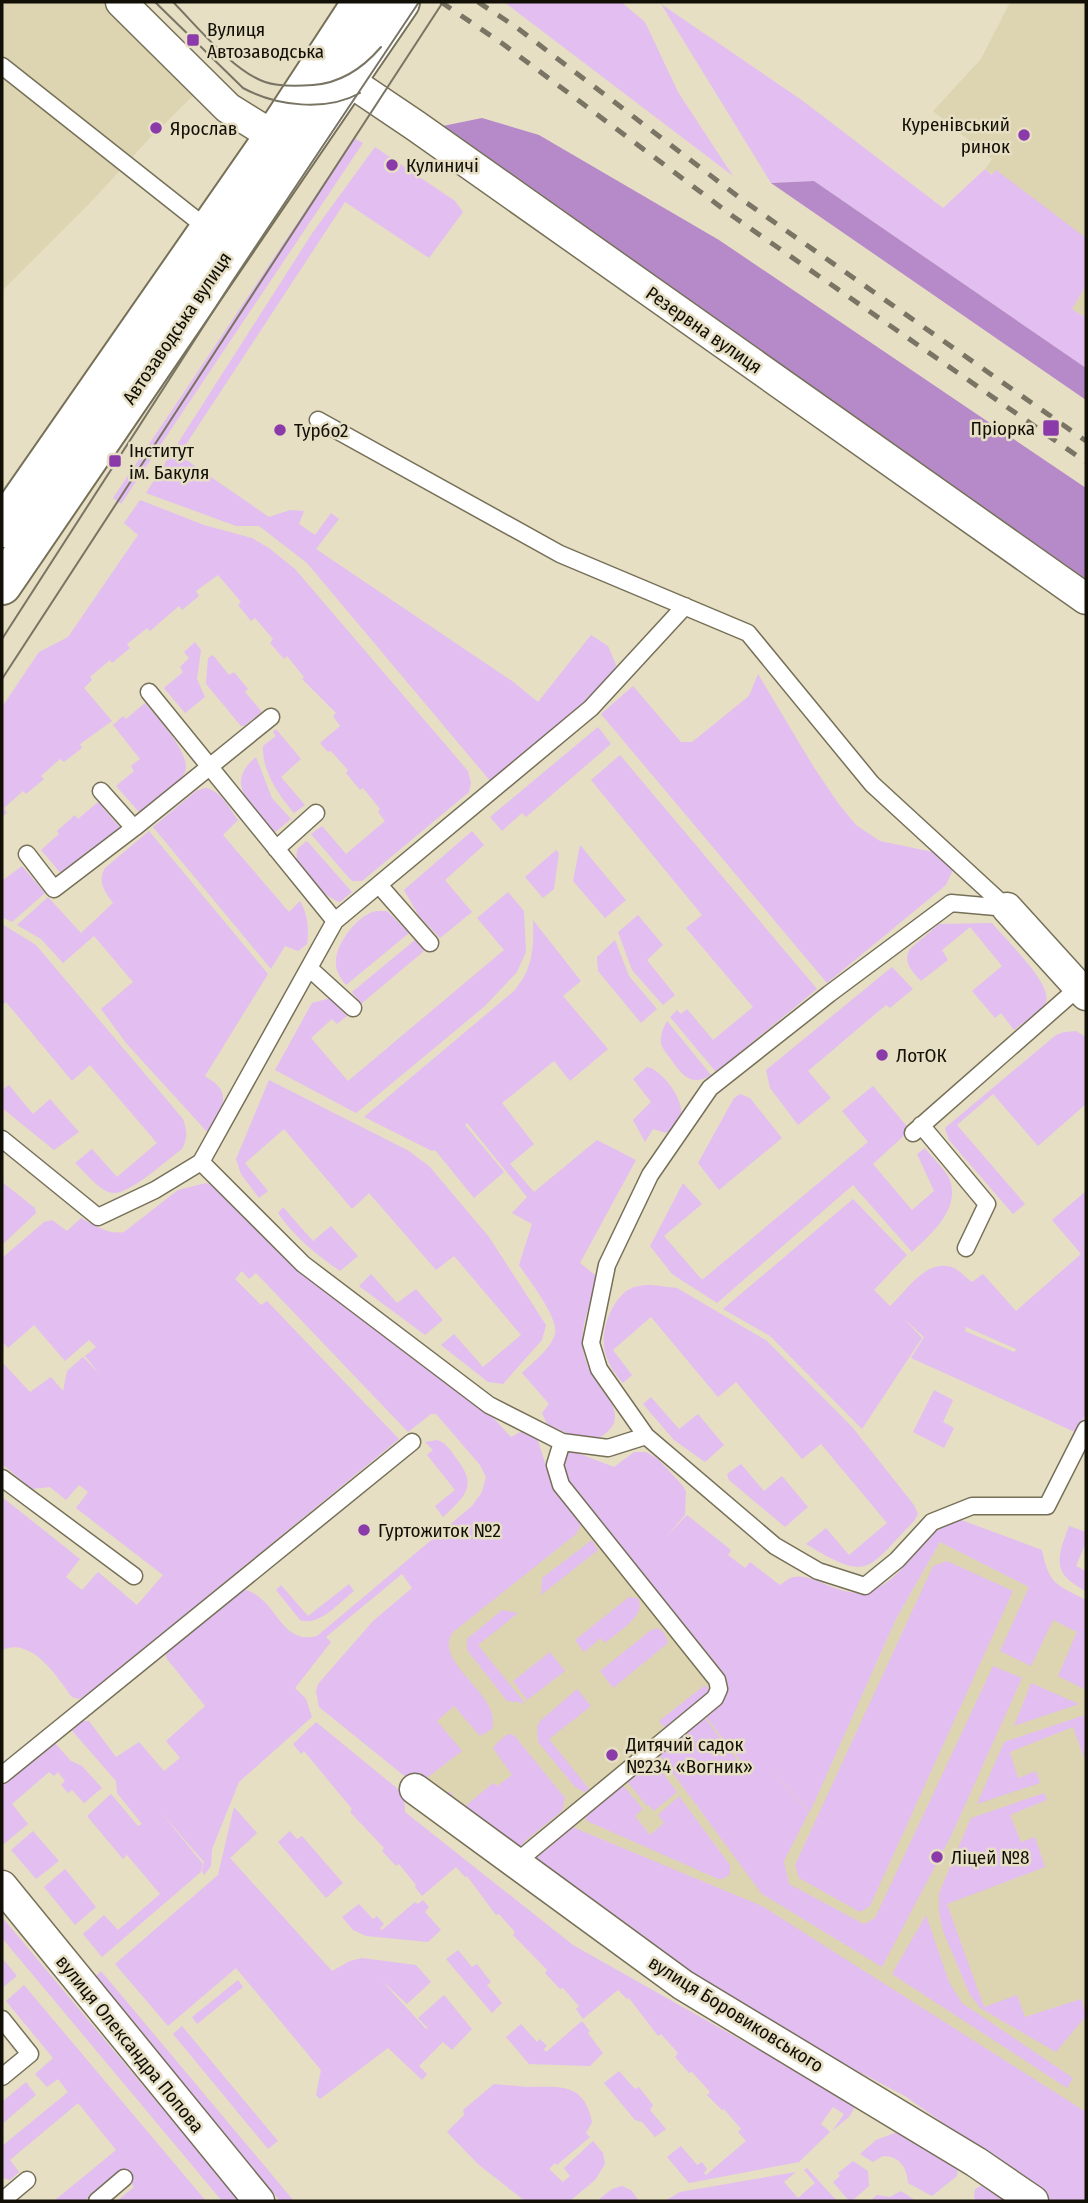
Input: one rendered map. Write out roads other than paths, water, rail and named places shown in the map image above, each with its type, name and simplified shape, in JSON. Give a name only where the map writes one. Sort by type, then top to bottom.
[{"type":"main road","points":[[341,72],[362,2]]},
{"type":"main road","points":[[341,72],[400,2]]},
{"type":"main road","name":"Автозаводська вулиця","points":[[2,585],[286,144],[341,72]]},
{"type":"main road","name":"Автозаводська вулиця","points":[[2,528],[208,229],[286,144]]},
{"type":"street","points":[[121,2],[228,108],[286,144]]},
{"type":"street","name":"Резервна вулиця","points":[[341,72],[1086,599]]},
{"type":"street","points":[[1007,908],[1082,991]]},
{"type":"street","name":"вулиця Боровиковського","points":[[415,1789],[683,1985],[976,2162],[1033,2201]]},
{"type":"street","name":"вулиця Олександра Попова","points":[[2,1886],[259,2201]]},
{"type":"lane","points":[[2,66],[208,229]]},
{"type":"lane","points":[[317,420],[418,473],[560,554],[748,633],[872,784],[1007,908]]},
{"type":"lane","points":[[2,1139],[98,1217],[155,1190],[201,1162],[335,921],[591,708],[685,606]]},
{"type":"lane","points":[[149,692],[335,921]]},
{"type":"lane","points":[[27,854],[54,889],[271,717]]},
{"type":"lane","points":[[101,791],[134,828]]},
{"type":"lane","points":[[276,849],[316,813]]},
{"type":"lane","points":[[379,885],[430,943]]},
{"type":"lane","points":[[1007,908],[951,903],[710,1088],[650,1175],[607,1265],[591,1342],[599,1369],[646,1436],[775,1546],[818,1571],[865,1586],[897,1560],[932,1522],[972,1506],[1047,1506],[1086,1429]]},
{"type":"lane","points":[[309,968],[353,1008]]},
{"type":"lane","points":[[966,1248],[987,1204],[917,1129],[1082,991]]},
{"type":"lane","points":[[201,1162],[303,1264],[489,1405],[562,1442],[608,1448],[646,1436]]},
{"type":"lane","points":[[2,1775],[412,1442]]},
{"type":"lane","points":[[518,1865],[525,1856],[715,1698],[719,1689],[717,1680],[561,1485],[555,1465],[562,1442]]},
{"type":"lane","points":[[2,1478],[134,1576]]},
{"type":"lane","points":[[2,2019],[30,2054],[2,2077]]},
{"type":"lane","points":[[97,2201],[124,2178]]},
{"type":"lane","points":[[2,2201],[27,2180]]},
{"type":"tram line","points":[[155,2],[243,88],[256,94],[286,103],[317,105],[347,99],[360,93]]},
{"type":"tram line","points":[[173,2],[228,58],[253,76],[271,84],[302,86],[324,84],[343,78],[367,62],[381,47]]},
{"type":"tram line","points":[[2,639],[232,282],[419,2]]},
{"type":"tram line","points":[[2,679],[443,2]]},
{"type":"railway","points":[[441,2],[503,44],[734,217],[1086,462]]},
{"type":"railway","points":[[478,2],[516,27],[744,201],[1086,441]]},
{"type":"place","name":"Вулиця Автозаводська","points":[[193,40]]},
{"type":"place","name":"Ярослав","points":[[156,128]]},
{"type":"place","name":"Куренівський ринок","points":[[1024,135]]},
{"type":"place","name":"Кулиничі","points":[[392,165]]},
{"type":"place","name":"Пріорка","points":[[1051,428]]},
{"type":"place","name":"Турбо2","points":[[280,430]]},
{"type":"place","name":"Інститут ім. Бакуля","points":[[115,461]]},
{"type":"place","name":"ЛотОК","points":[[882,1055]]},
{"type":"place","name":"Гуртожиток №2","points":[[364,1530]]},
{"type":"place","name":"Дитячий садок №234 «Вогник»","points":[[612,1755]]},
{"type":"place","name":"Ліцей №8","points":[[937,1857]]}]
